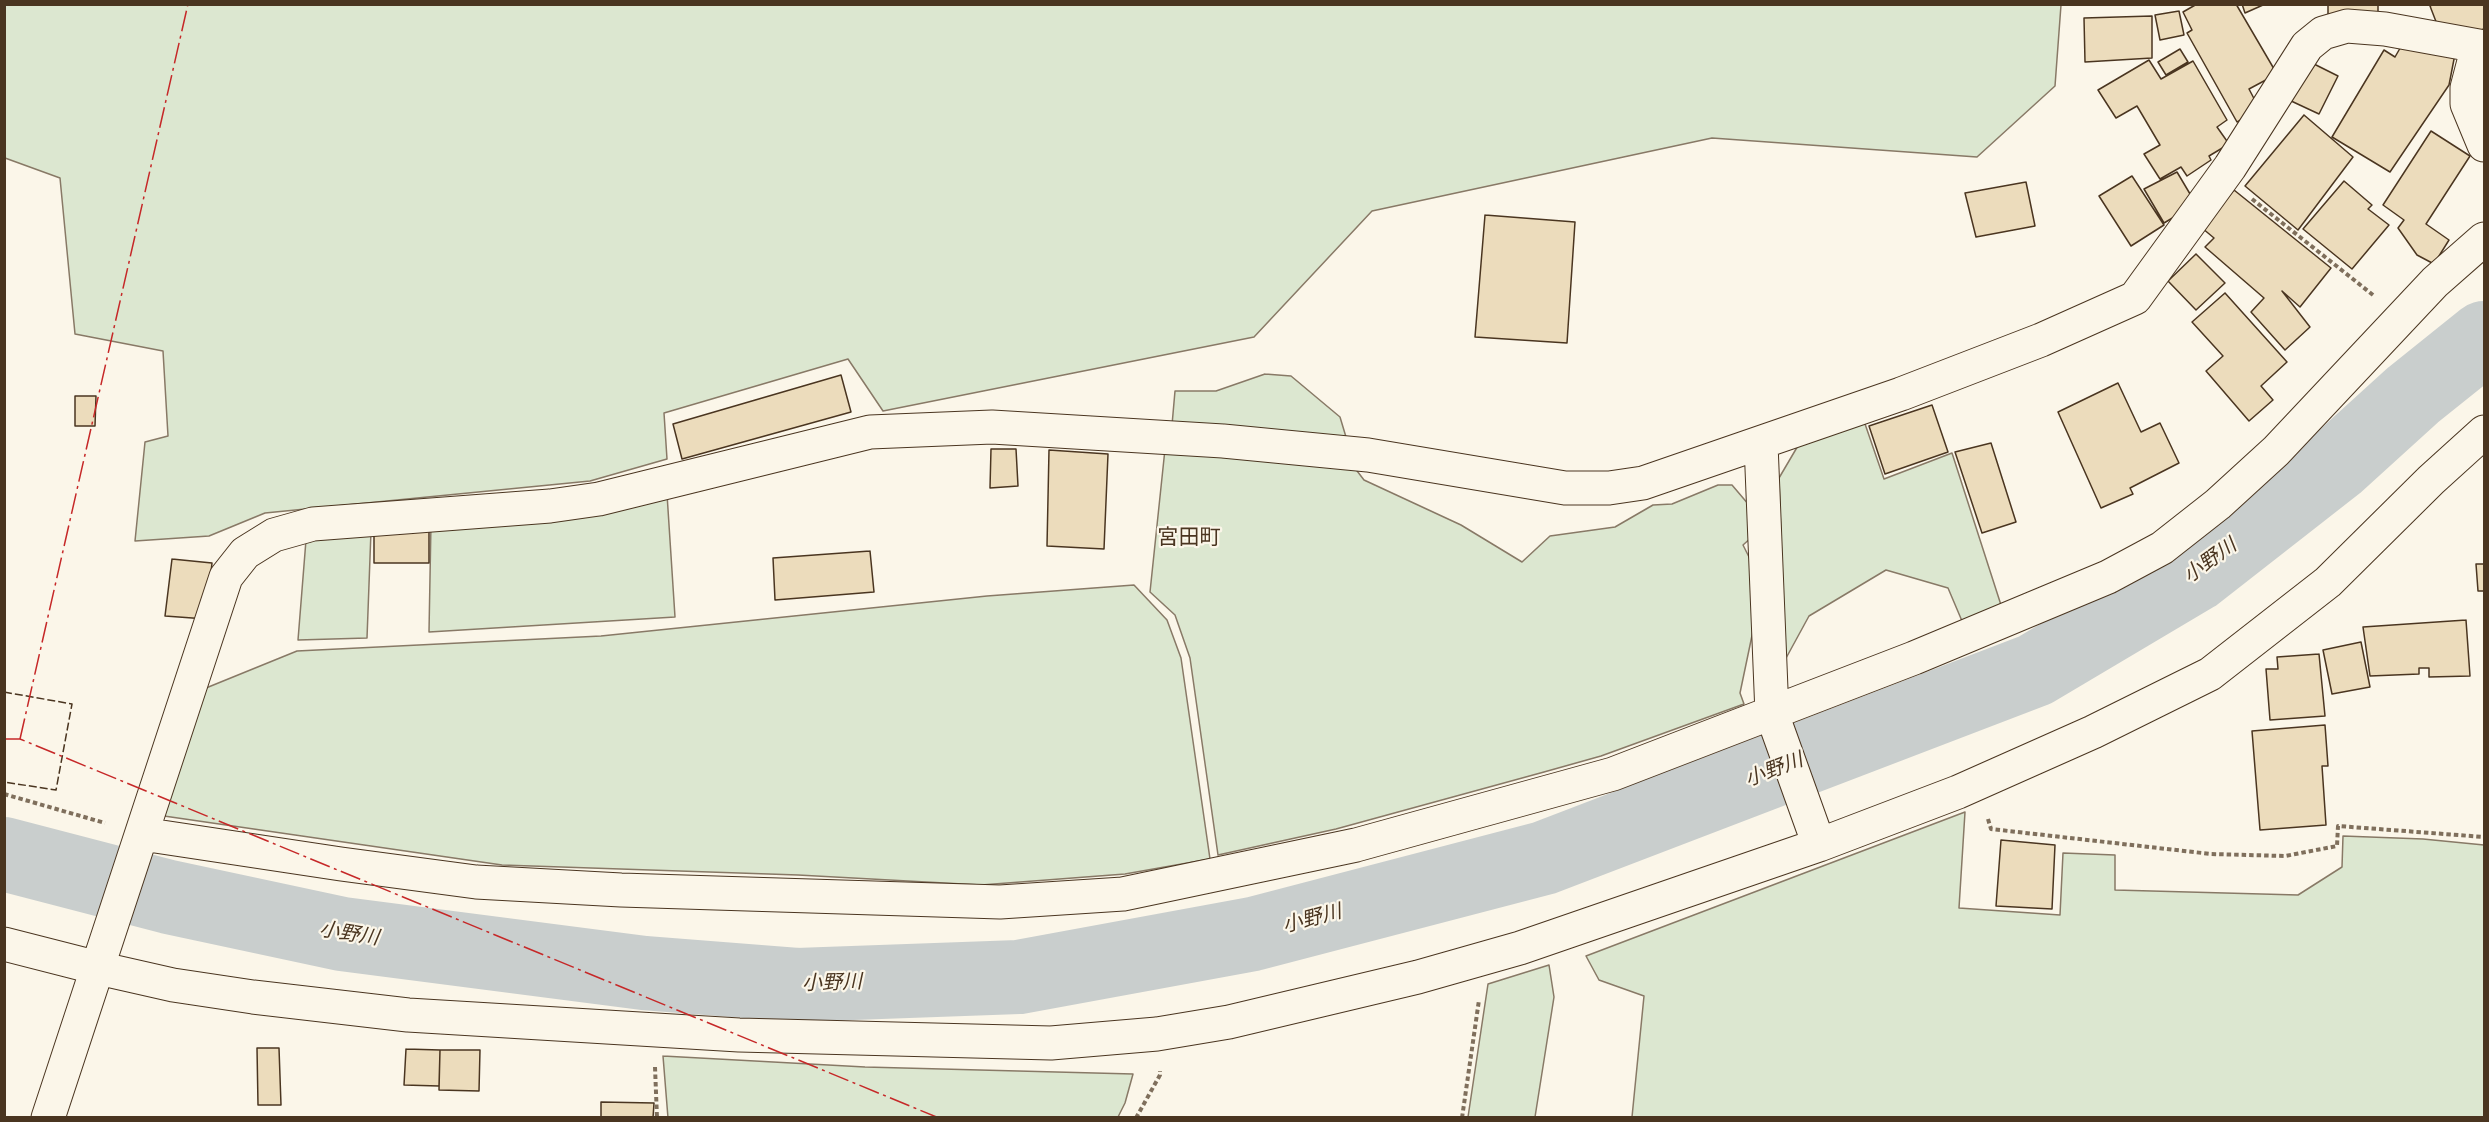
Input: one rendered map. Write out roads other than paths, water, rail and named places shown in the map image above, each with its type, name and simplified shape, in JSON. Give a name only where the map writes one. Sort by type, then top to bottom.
[{"type":"street","points":[[48,1118],[225,577],[244,553],[274,535],[312,524],[550,506],[599,499],[870,432],[992,427],[1222,441],[1368,455],[1565,488],[1609,488],[1643,483],[1901,394],[2041,340],[2134,298],[2224,176],[2307,46],[2323,33],[2347,26],[2385,29],[2481,47],[2467,88],[2467,104],[2484,145]]},
{"type":"street","points":[[140,840],[476,882],[1000,902],[1123,894],[1356,845],[1602,777],[1774,720],[2108,577],[2162,548],[2218,504],[2276,451],[2435,282],[2484,239]]},
{"type":"street","points":[[4,944],[172,985],[408,1015],[739,1035],[1051,1042],[1157,1034],[1229,1022],[1418,977],[1520,948],[1814,835],[1976,784],[2093,732],[2210,674],[2328,582],[2431,480],[2484,432]]},
{"type":"street","points":[[1761,444],[1774,720],[1814,835]]},
{"type":"waterway","name":"小野川","points":[[4,854],[169,897],[342,934],[644,973],[797,985],[1019,977],[1253,934],[1544,858],[2035,670],[2195,575],[2337,464],[2413,395],[2484,338]]},
{"type":"district","name":"宮田町","points":[[1189,538]]}]
